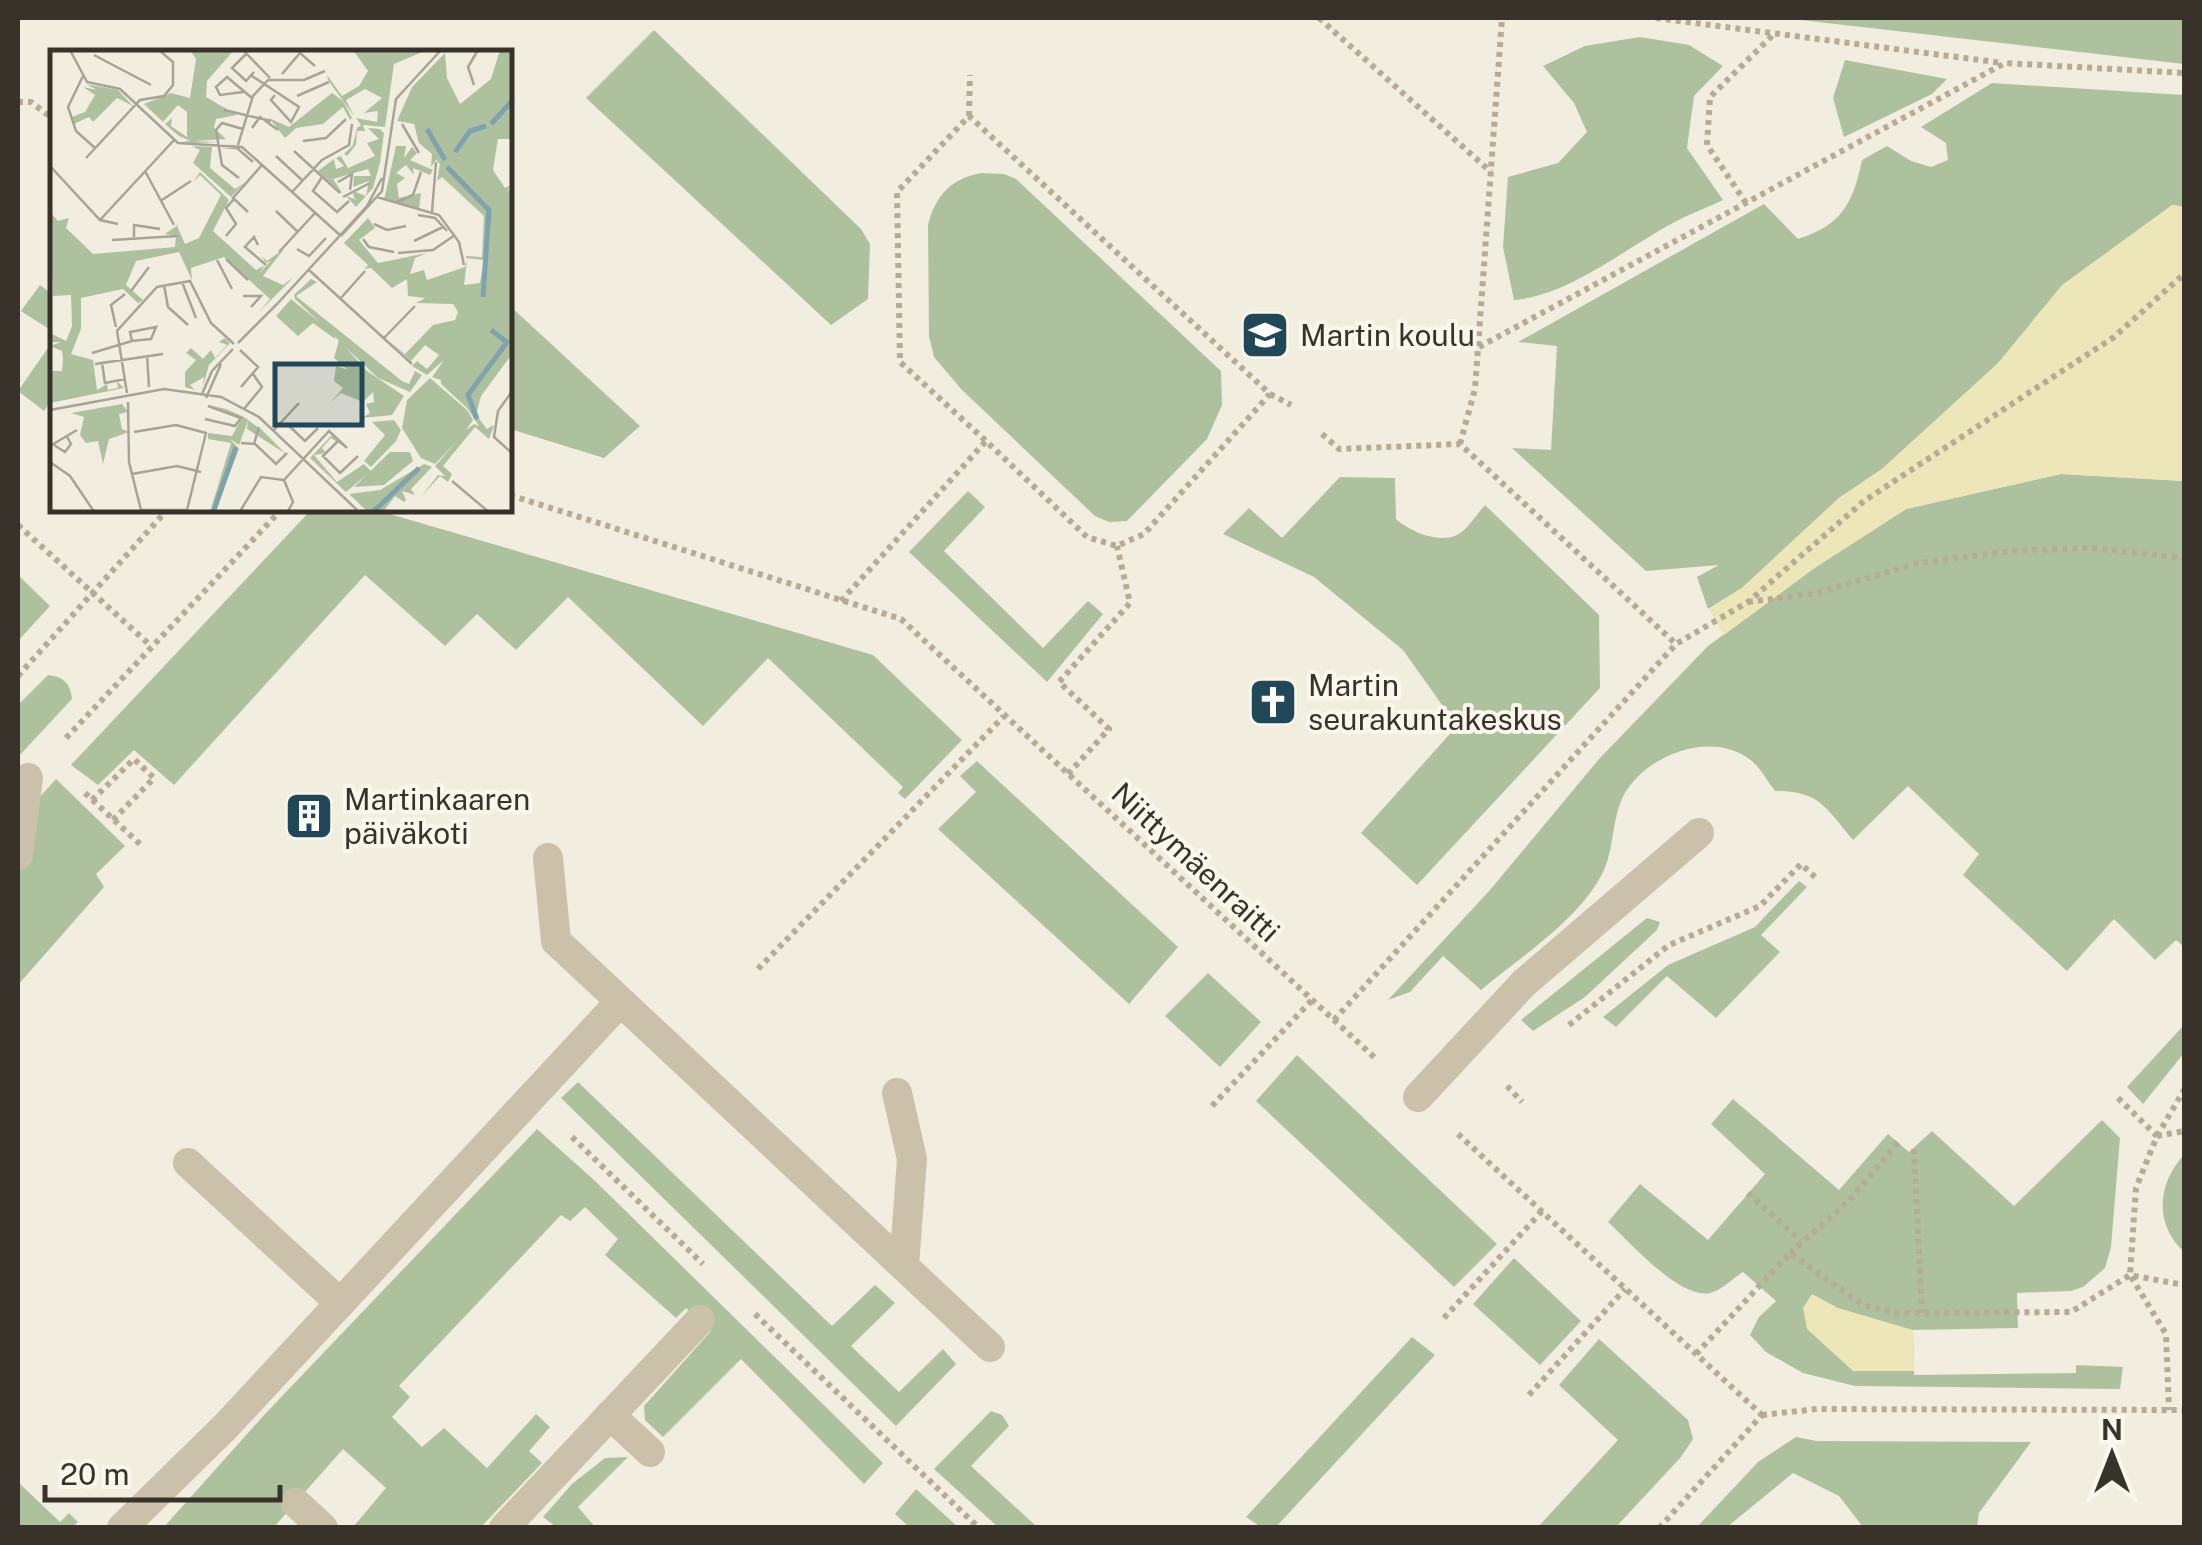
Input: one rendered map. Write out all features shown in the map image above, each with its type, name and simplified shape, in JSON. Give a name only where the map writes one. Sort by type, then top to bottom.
[{"type":"lane","points":[[18,855],[38,768]]},
{"type":"lane","points":[[1418,1096],[1524,983],[1699,833]]},
{"type":"lane","points":[[548,858],[556,941],[990,1347]]},
{"type":"lane","points":[[122,1528],[226,1426],[620,1003]]},
{"type":"lane","points":[[896,1093],[912,1159],[904,1266]]},
{"type":"lane","points":[[188,1163],[340,1303]]},
{"type":"lane","points":[[504,1528],[700,1320]]},
{"type":"lane","points":[[610,1415],[650,1452]]},
{"type":"lane","points":[[296,1502],[323,1528]]},
{"type":"path","points":[[1319,18],[1492,172]]},
{"type":"path","points":[[1460,444],[1475,389],[1502,18]]},
{"type":"path","points":[[1656,18],[2005,63],[2184,73]]},
{"type":"path","points":[[1746,202],[1707,145],[1710,97],[1774,33]]},
{"type":"path","points":[[1479,348],[2005,63]]},
{"type":"path","points":[[970,75],[969,116],[897,192],[900,362],[1087,537],[1117,546],[1144,534],[1270,394]]},
{"type":"path","points":[[18,102],[31,102],[50,116]]},
{"type":"path","points":[[969,116],[1270,394],[1291,405]]},
{"type":"path","points":[[1334,1020],[1676,644],[1748,602],[1864,502],[2114,337],[2184,274]]},
{"type":"path","points":[[1322,434],[1339,449],[1460,444],[1676,644]]},
{"type":"path","points":[[841,601],[986,442]]},
{"type":"path","name":"Niittymäenraitti","points":[[512,495],[901,619],[1762,1415]]},
{"type":"path","points":[[18,676],[165,512]]},
{"type":"path","points":[[142,846],[92,800],[38,768],[279,512]]},
{"type":"path","points":[[18,524],[151,646]]},
{"type":"path","points":[[1068,774],[1109,728],[1060,682],[1130,603],[1117,546]]},
{"type":"path","points":[[1748,602],[1817,593],[1918,563],[2012,551],[2090,548],[2184,558]]},
{"type":"path","points":[[758,969],[1004,716]]},
{"type":"path","points":[[92,800],[134,758],[154,778],[114,820]]},
{"type":"path","points":[[1554,1035],[1598,1005],[1669,945],[1760,906],[1801,864],[1815,877]]},
{"type":"path","points":[[1212,1106],[1312,1000]]},
{"type":"path","points":[[1500,1094],[1519,1074]]},
{"type":"path","points":[[1507,1086],[1522,1102]]},
{"type":"path","points":[[2169,1410],[2166,1334],[2130,1276],[2136,1188],[2157,1136],[2184,1090]]},
{"type":"path","points":[[2118,1098],[2157,1136]]},
{"type":"path","points":[[1462,1138],[1472,1126]]},
{"type":"path","points":[[2157,1136],[2184,1131]]},
{"type":"path","points":[[1696,1354],[1790,1253],[1850,1200],[1898,1142]]},
{"type":"path","points":[[1914,1149],[1922,1313]]},
{"type":"path","points":[[1748,1193],[1802,1242]]},
{"type":"path","points":[[1444,1318],[1542,1212]]},
{"type":"path","points":[[1790,1253],[1863,1306],[1896,1313],[2072,1312],[2130,1276],[2184,1285]]},
{"type":"path","points":[[1529,1396],[1626,1288]]},
{"type":"path","points":[[1659,1528],[1762,1415],[1818,1408],[2184,1410]]},
{"type":"green space","points":[[1783,18],[2184,18],[2184,64]]},
{"type":"green space","points":[[654,30],[861,229],[870,244],[868,299],[831,325],[586,98]]},
{"type":"green space","points":[[1640,37],[1689,45],[1723,66],[1694,96],[1687,148],[1723,200],[1673,223],[1576,280],[1534,297],[1514,300],[1503,247],[1508,177],[1558,163],[1587,132],[1574,103],[1543,66],[1585,46]]},
{"type":"green space","points":[[1845,60],[1947,79],[1932,94],[1844,137],[1833,98]]},
{"type":"green space","points":[[1992,83],[2184,95],[2184,207],[2172,205],[1882,469],[1839,498],[1742,588],[1708,609],[1697,577],[1719,565],[1646,571],[1512,448],[1551,450],[1557,346],[1518,342],[1764,204],[1798,239],[1825,227],[1849,200],[1862,160],[1887,146],[1911,161],[1931,167],[1948,160],[1946,143],[1921,127]]},
{"type":"green space","points":[[982,173],[1016,179],[1221,371],[1222,405],[1207,439],[1127,521],[1109,522],[1095,516],[961,389],[934,357],[929,336],[928,225],[946,190],[962,179]]},
{"type":"green space","points":[[40,285],[50,292],[50,330],[21,311]]},
{"type":"green space","points":[[512,308],[640,426],[604,458],[512,430]]},
{"type":"green space","points":[[50,345],[50,402],[44,411],[18,391]]},
{"type":"green space","points":[[2061,474],[2184,481],[2184,947],[2176,940],[2155,960],[2114,919],[2067,971],[1963,875],[1979,854],[1908,786],[1853,840],[1820,803],[1802,794],[1775,791],[1752,761],[1719,747],[1701,747],[1665,757],[1635,779],[1621,802],[1602,874],[1578,908],[1530,951],[1481,990],[1443,956],[1410,992],[1388,1000],[1490,890],[1599,759],[1708,646],[1813,569],[1906,509]]},
{"type":"green space","points":[[1340,477],[1395,478],[1396,519],[1433,537],[1457,535],[1485,505],[1599,615],[1600,688],[1417,885],[1361,833],[1457,726],[1403,650],[1314,577],[1223,534],[1249,508],[1282,538]]},
{"type":"green space","points":[[968,491],[985,507],[944,551],[1043,648],[1088,601],[1103,614],[1047,682],[909,552]]},
{"type":"green space","points":[[309,512],[383,512],[873,655],[962,740],[905,799],[898,793],[903,787],[768,658],[703,726],[568,597],[516,650],[477,614],[445,646],[365,575],[174,785],[134,750],[98,785],[71,765]]},
{"type":"green space","points":[[18,575],[50,606],[18,641]]},
{"type":"green space","points":[[48,675],[65,682],[72,699],[18,757],[18,705]]},
{"type":"green space","points":[[977,761],[1178,947],[1129,1004],[938,829],[976,792],[960,776]]},
{"type":"green space","points":[[56,779],[125,846],[96,874],[104,887],[18,985],[18,821]]},
{"type":"green space","points":[[1799,881],[1807,887],[1761,935],[1780,952],[1716,1018],[1667,976],[1616,1027],[1603,1017],[1668,965],[1755,927]]},
{"type":"green space","points":[[1647,918],[1660,922],[1657,930],[1585,997],[1533,1031],[1521,1020]]},
{"type":"green space","points":[[1208,973],[1261,1022],[1220,1067],[1165,1016]]},
{"type":"green space","points":[[2184,1025],[2184,1053],[2143,1104],[2127,1087]]},
{"type":"green space","points":[[1297,1055],[1497,1244],[1454,1287],[1256,1101]]},
{"type":"green space","points":[[578,1082],[832,1326],[875,1285],[895,1303],[851,1346],[899,1392],[943,1349],[956,1364],[896,1426],[561,1098]]},
{"type":"green space","points":[[1733,1099],[1839,1190],[1888,1134],[1909,1152],[1932,1131],[2014,1206],[2102,1120],[2120,1138],[2111,1247],[2105,1268],[2083,1287],[2071,1291],[2017,1293],[2018,1328],[1913,1330],[1914,1375],[2076,1373],[2076,1365],[2123,1367],[2120,1389],[1855,1386],[1803,1373],[1766,1352],[1750,1335],[1759,1317],[1776,1301],[1743,1272],[1714,1292],[1698,1293],[1684,1288],[1608,1222],[1640,1184],[1708,1240],[1765,1174],[1711,1124]]},
{"type":"green space","points":[[537,1129],[883,1463],[864,1484],[741,1359],[663,1437],[645,1420],[644,1406],[711,1331],[686,1308],[676,1318],[605,1255],[618,1239],[585,1207],[570,1221],[561,1215],[399,1386],[410,1397],[392,1417],[422,1447],[444,1428],[487,1468],[536,1414],[550,1427],[529,1451],[542,1463],[481,1527],[353,1527],[386,1488],[343,1449],[274,1527],[163,1528],[265,1414]]},
{"type":"green space","points":[[2184,1155],[2184,1252],[2168,1229],[2163,1204],[2168,1178]]},
{"type":"green space","points":[[1514,1258],[1581,1321],[1540,1365],[1473,1304]]},
{"type":"green space","points":[[1412,1337],[1435,1355],[1276,1527],[1261,1527],[1246,1517]]},
{"type":"green space","points":[[1599,1339],[1688,1420],[1693,1439],[1616,1527],[1538,1527],[1618,1440],[1559,1385]]},
{"type":"green space","points":[[991,1411],[1002,1415],[1009,1426],[971,1466],[1037,1527],[998,1527],[934,1469]]},
{"type":"green space","points":[[1796,1437],[1817,1441],[2031,1442],[1979,1513],[1977,1527],[1863,1527],[1839,1496],[1793,1473],[1727,1527],[1697,1527],[1758,1462]]},
{"type":"green space","points":[[628,1457],[578,1507],[595,1527],[556,1527],[543,1517],[572,1484],[605,1458]]},
{"type":"green space","points":[[18,1482],[60,1522],[69,1513],[78,1522],[72,1527],[18,1527]]},
{"type":"green space","points":[[916,1489],[958,1527],[909,1527],[895,1514]]},
{"type":"sand","points":[[2172,205],[2184,207],[2184,481],[2061,474],[1906,509],[1813,569],[1724,635],[1708,609],[1742,588],[1839,498],[1882,469],[1938,418],[1998,363],[2062,285]]},
{"type":"sand","points":[[1812,1294],[1838,1308],[1913,1330],[1914,1371],[1853,1371],[1807,1329],[1803,1308]]},
{"type":"place","name":"Martin koulu","points":[[1265,335]]},
{"type":"place","name":"Martin seurakuntakeskus","points":[[1273,702]]},
{"type":"place","name":"Martinkaaren päiväkoti","points":[[309,816]]}]
